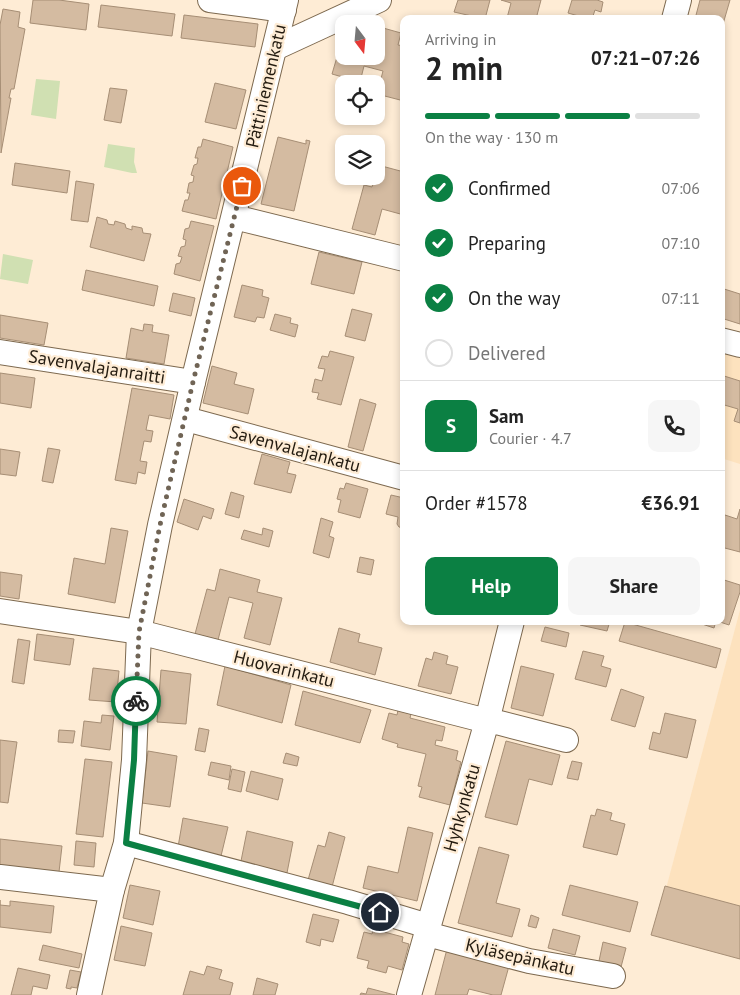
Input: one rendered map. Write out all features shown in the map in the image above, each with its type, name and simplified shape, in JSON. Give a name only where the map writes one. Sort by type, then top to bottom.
[{"type":"street","points":[[210,0],[285,5]]},
{"type":"street","points":[[275,48],[379,0]]},
{"type":"street","points":[[675,15],[679,0]]},
{"type":"street","name":"Pättiniemenkatu","points":[[89,995],[112,890],[126,843],[134,760],[139,632],[160,525],[285,5]]},
{"type":"street","points":[[234,217],[400,258]]},
{"type":"street","points":[[725,341],[740,345]]},
{"type":"street","name":"Savenvalajanraitti","points":[[0,352],[193,382]]},
{"type":"street","name":"Savenvalajankatu","points":[[186,419],[400,477]]},
{"type":"street","name":"Huovarinkatu","points":[[0,611],[139,632],[566,740]]},
{"type":"street","name":"Hyhkynkatu","points":[[409,995],[487,721],[511,625]]},
{"type":"street","name":"Kyläsepänkatu","points":[[126,843],[348,902],[427,930],[529,961],[613,976]]},
{"type":"street","points":[[0,877],[112,890]]},
{"type":"shaded area","points":[[725,351],[740,356],[740,464],[725,459]]},
{"type":"shaded area","points":[[740,610],[740,950],[656,934],[667,885]]},
{"type":"green space","points":[[36,79],[60,81],[56,119],[31,115]]},
{"type":"green space","points":[[108,144],[135,148],[134,162],[137,173],[104,167]]},
{"type":"green space","points":[[3,254],[33,260],[28,284],[0,279]]},
{"type":"building","points":[[33,0],[59,0],[89,4],[86,30],[30,23]]},
{"type":"building","points":[[458,0],[490,0],[486,15],[467,15],[454,12]]},
{"type":"building","points":[[501,0],[541,0],[537,15],[508,15],[511,3]]},
{"type":"building","points":[[572,0],[597,0],[603,2],[601,12],[595,10],[593,15],[568,13]]},
{"type":"building","points":[[700,0],[730,0],[725,17],[725,15],[696,15]]},
{"type":"building","points":[[101,5],[175,14],[172,36],[98,27]]},
{"type":"building","points":[[3,9],[20,12],[18,27],[25,29],[14,89],[11,89],[9,98],[11,98],[1,153],[0,25]]},
{"type":"building","points":[[184,15],[258,24],[255,47],[181,38]]},
{"type":"building","points":[[385,29],[400,33],[398,45],[400,45],[400,100],[385,96],[385,75],[382,75],[383,71],[364,66],[362,75],[332,74],[335,64],[385,65]]},
{"type":"building","points":[[215,83],[246,90],[236,129],[205,122]]},
{"type":"building","points":[[110,88],[127,90],[121,123],[104,120]]},
{"type":"building","points":[[278,137],[306,144],[306,140],[310,141],[294,211],[261,204]]},
{"type":"building","points":[[203,139],[233,147],[216,219],[182,211],[185,200],[188,200],[190,193],[187,193],[189,183],[193,182],[194,176],[191,175],[198,158],[195,158],[198,147],[201,147]]},
{"type":"building","points":[[15,163],[70,171],[67,193],[12,185]]},
{"type":"building","points":[[385,167],[400,171],[400,214],[382,209],[375,235],[352,229],[364,185],[372,187],[373,185],[385,185]]},
{"type":"building","points":[[76,181],[94,184],[88,222],[71,220]]},
{"type":"building","points":[[97,217],[107,220],[108,224],[114,225],[115,221],[125,224],[126,228],[132,230],[132,226],[142,228],[143,233],[151,234],[144,261],[90,247]]},
{"type":"building","points":[[191,221],[214,226],[200,281],[174,274],[176,264],[180,263],[182,257],[178,256],[181,247],[185,246],[186,240],[183,239],[185,229],[189,228]]},
{"type":"building","points":[[319,252],[362,262],[354,294],[311,284]]},
{"type":"building","points":[[86,270],[158,286],[154,306],[82,290]]},
{"type":"building","points":[[242,285],[263,290],[262,296],[269,298],[264,318],[257,317],[255,322],[234,317]]},
{"type":"building","points":[[725,289],[740,294],[740,324],[725,319]]},
{"type":"building","points":[[173,293],[195,298],[191,316],[169,311]]},
{"type":"building","points":[[352,309],[372,314],[365,341],[345,336]]},
{"type":"building","points":[[275,314],[291,318],[290,323],[298,325],[295,337],[270,330]]},
{"type":"building","points":[[0,315],[48,323],[44,345],[0,338]]},
{"type":"building","points":[[144,324],[153,325],[152,332],[169,335],[164,364],[126,358],[131,328],[143,331]]},
{"type":"building","points":[[330,351],[354,357],[341,405],[317,399],[319,393],[312,392],[315,379],[322,381],[325,369],[318,368],[322,356],[328,357]]},
{"type":"building","points":[[212,366],[237,373],[234,384],[254,389],[248,414],[203,403]]},
{"type":"building","points":[[0,373],[35,378],[31,408],[0,403]]},
{"type":"building","points":[[725,376],[740,381],[740,423],[734,421],[738,409],[725,405]]},
{"type":"building","points":[[132,388],[174,395],[170,419],[149,415],[146,430],[153,431],[151,442],[144,441],[140,461],[147,462],[145,474],[138,472],[136,484],[115,480]]},
{"type":"building","points":[[360,399],[376,404],[363,451],[348,447]]},
{"type":"building","points":[[48,448],[60,450],[53,483],[42,481]]},
{"type":"building","points":[[0,449],[20,452],[16,476],[0,474]]},
{"type":"building","points":[[262,454],[290,462],[287,473],[296,475],[291,493],[254,484]]},
{"type":"building","points":[[346,483],[368,489],[360,518],[338,512],[341,500],[337,499],[340,488],[344,489]]},
{"type":"building","points":[[231,492],[244,496],[239,518],[225,514]]},
{"type":"building","points":[[391,495],[400,497],[400,527],[397,524],[398,517],[386,514]]},
{"type":"building","points":[[184,499],[214,509],[211,519],[203,516],[198,530],[177,522]]},
{"type":"building","points":[[740,509],[740,552],[725,548],[725,515],[737,519]]},
{"type":"building","points":[[321,518],[333,522],[329,536],[334,538],[329,558],[313,553]]},
{"type":"building","points":[[111,528],[128,531],[115,603],[68,594],[74,558],[105,564]]},
{"type":"building","points":[[263,528],[273,531],[269,547],[241,539],[244,530],[262,535]]},
{"type":"building","points":[[360,557],[374,560],[371,575],[357,572]]},
{"type":"building","points":[[220,569],[260,580],[257,592],[282,598],[270,645],[244,638],[253,603],[229,597],[218,640],[195,634],[207,589],[215,591]]},
{"type":"building","points":[[0,572],[22,575],[19,599],[0,596]]},
{"type":"building","points":[[725,580],[740,585],[740,592],[729,625],[725,624]]},
{"type":"building","points":[[580,625],[609,625],[607,631]]},
{"type":"building","points":[[624,625],[636,625],[721,649],[716,668],[619,641]]},
{"type":"building","points":[[545,627],[569,633],[566,647],[541,641]]},
{"type":"building","points":[[339,628],[360,634],[358,642],[382,648],[375,675],[330,662]]},
{"type":"building","points":[[37,634],[74,639],[70,665],[34,660]]},
{"type":"building","points":[[18,639],[30,641],[24,684],[12,682]]},
{"type":"building","points":[[583,651],[604,656],[601,666],[611,669],[606,687],[575,679]]},
{"type":"building","points":[[434,652],[448,656],[446,664],[458,667],[451,694],[418,686],[426,658],[432,660]]},
{"type":"building","points":[[225,666],[291,685],[282,723],[217,705]]},
{"type":"building","points":[[521,666],[554,674],[543,716],[511,708]]},
{"type":"building","points":[[93,668],[119,671],[116,702],[89,700]]},
{"type":"building","points":[[161,670],[191,674],[186,724],[157,722]]},
{"type":"building","points":[[621,689],[644,697],[635,727],[611,720]]},
{"type":"building","points":[[303,691],[371,710],[360,743],[295,725]]},
{"type":"building","points":[[398,710],[411,714],[410,718],[445,727],[442,741],[436,740],[435,745],[458,751],[456,760],[461,762],[450,805],[419,797],[422,787],[418,786],[426,754],[397,747],[398,744],[382,739],[389,713],[397,715]]},
{"type":"building","points":[[665,713],[696,720],[687,758],[649,749],[653,732],[660,734]]},
{"type":"building","points":[[102,715],[114,716],[110,750],[81,746],[84,721],[101,723]]},
{"type":"building","points":[[199,728],[209,730],[205,752],[195,750]]},
{"type":"building","points":[[59,730],[75,731],[73,743],[58,742]]},
{"type":"building","points":[[0,740],[17,742],[8,803],[0,802]]},
{"type":"building","points":[[506,741],[560,755],[552,785],[529,779],[517,825],[485,817]]},
{"type":"building","points":[[148,751],[177,756],[170,807],[142,803]]},
{"type":"building","points":[[286,753],[299,757],[297,766],[283,763]]},
{"type":"building","points":[[85,759],[112,762],[103,837],[76,834]]},
{"type":"building","points":[[572,761],[582,763],[578,780],[567,778]]},
{"type":"building","points":[[211,762],[231,766],[229,780],[208,775]]},
{"type":"building","points":[[232,769],[245,772],[241,792],[228,789]]},
{"type":"building","points":[[251,771],[283,779],[278,800],[246,791]]},
{"type":"building","points":[[597,809],[612,813],[610,820],[625,824],[617,855],[583,847],[591,815],[595,816]]},
{"type":"building","points":[[183,818],[228,827],[221,856],[178,847]]},
{"type":"building","points":[[408,827],[433,833],[417,901],[363,888],[368,866],[398,873]]},
{"type":"building","points":[[247,831],[293,842],[286,878],[240,866]]},
{"type":"building","points":[[329,832],[345,837],[332,887],[308,880],[318,845],[325,847]]},
{"type":"building","points":[[0,839],[62,846],[59,872],[0,866]]},
{"type":"building","points":[[76,841],[96,843],[94,867],[74,865]]},
{"type":"building","points":[[479,847],[509,855],[496,903],[520,909],[512,937],[458,923]]},
{"type":"building","points":[[130,885],[160,891],[153,925],[123,918]]},
{"type":"building","points":[[570,885],[638,902],[630,932],[562,915]]},
{"type":"building","points":[[665,886],[740,906],[740,959],[651,935]]},
{"type":"building","points":[[10,901],[54,906],[51,933],[0,927],[0,905],[10,906]]},
{"type":"building","points":[[313,914],[339,920],[333,942],[321,939],[320,946],[306,942]]},
{"type":"building","points":[[531,915],[539,918],[536,928],[528,926]]},
{"type":"building","points":[[121,926],[152,933],[145,966],[114,960]]},
{"type":"building","points":[[373,929],[403,937],[402,942],[409,944],[402,970],[388,966],[386,973],[367,968],[369,961],[357,958],[364,932],[372,934]]},
{"type":"building","points":[[553,929],[580,936],[575,955],[548,948]]},
{"type":"building","points":[[603,942],[626,948],[621,967],[599,961]]},
{"type":"building","points":[[43,945],[82,954],[79,968],[39,960]]},
{"type":"building","points":[[447,949],[509,966],[501,995],[469,989],[467,995],[435,995]]},
{"type":"building","points":[[207,966],[222,970],[219,979],[233,983],[230,995],[183,995],[190,971],[204,975]]},
{"type":"building","points":[[18,968],[50,975],[47,989],[33,986],[31,995],[11,995]]},
{"type":"building","points":[[70,970],[81,972],[77,988],[66,988]]},
{"type":"building","points":[[257,978],[278,984],[275,995],[253,995]]},
{"type":"building","points":[[368,988],[395,995],[360,995],[361,993],[366,994]]},
{"type":"way so far","points":[[136,701],[139,632],[160,525],[193,382],[242,186]]},
{"type":"route","points":[[136,701],[134,760],[126,843],[380,912]]}]
